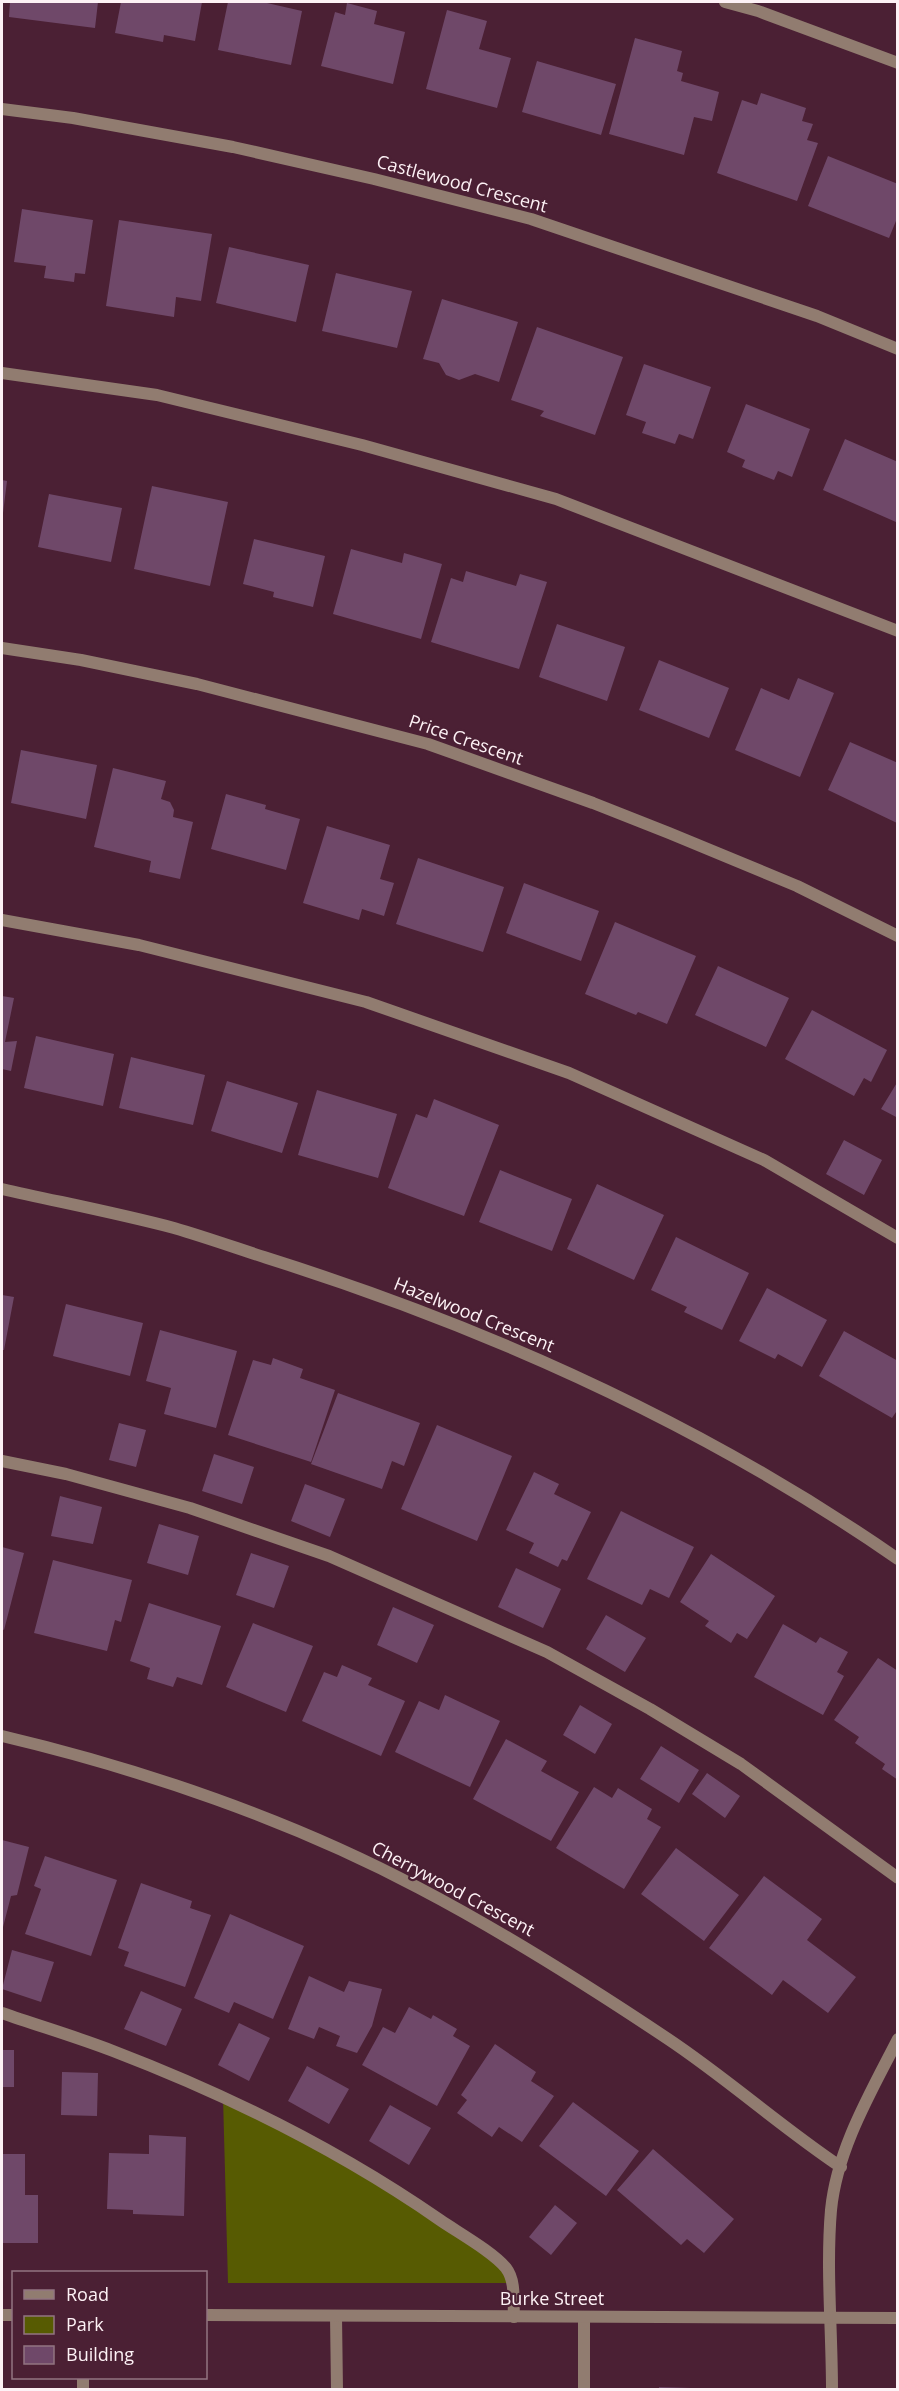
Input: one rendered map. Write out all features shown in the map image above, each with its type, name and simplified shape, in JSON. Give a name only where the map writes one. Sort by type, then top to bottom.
[{"type":"street","points":[[725,2],[758,11],[897,63]]},
{"type":"street","name":"Castlewood Crescent","points":[[2,109],[73,118],[233,147],[374,179],[531,219],[817,316],[897,349]]},
{"type":"street","points":[[2,373],[157,395],[362,445],[556,499],[897,631]]},
{"type":"street","name":"Price Crescent","points":[[2,648],[81,660],[197,684],[428,744],[593,803],[669,833],[796,885],[897,936]]},
{"type":"street","points":[[2,920],[139,945],[366,1002],[569,1073],[765,1160],[897,1238]]},
{"type":"street","name":"Hazelwood Crescent","points":[[2,1189],[174,1228],[336,1280],[460,1327],[587,1381],[724,1452],[847,1524],[897,1559]]},
{"type":"street","points":[[2,1461],[66,1474],[190,1508],[329,1556],[547,1652],[650,1709],[741,1764],[897,1878]]},
{"type":"street","name":"Cherrywood Crescent","points":[[2,1736],[97,1761],[258,1816],[333,1846],[417,1887],[497,1930],[651,2028],[841,2167]]},
{"type":"street","points":[[2,2013],[114,2051],[223,2097],[294,2132],[363,2171],[423,2208],[507,2268],[513,2283],[514,2317]]},
{"type":"street","points":[[832,2390],[831,2209],[841,2167],[854,2128],[897,2039]]},
{"type":"street","name":"Burke Street","points":[[207,2315],[897,2318]]},
{"type":"street","points":[[336,2316],[337,2390]]},
{"type":"street","points":[[584,2318],[584,2390]]},
{"type":"green space","points":[[223,2097],[294,2132],[497,2260],[513,2283],[228,2283]]},
{"type":"building","points":[[10,2],[98,2],[95,28],[9,17]]},
{"type":"building","points":[[121,2],[202,2],[195,41],[164,35],[163,42],[115,33]]},
{"type":"building","points":[[228,2],[267,2],[302,11],[291,65],[218,50]]},
{"type":"building","points":[[347,3],[377,11],[374,24],[405,32],[393,84],[321,66],[335,12],[345,15]]},
{"type":"building","points":[[447,10],[487,21],[479,49],[511,58],[497,108],[426,89]]},
{"type":"building","points":[[635,38],[682,51],[677,71],[683,73],[681,81],[719,92],[712,121],[694,117],[684,155],[609,134]]},
{"type":"building","points":[[537,61],[616,84],[601,135],[522,112]]},
{"type":"building","points":[[761,93],[806,108],[802,121],[813,124],[807,140],[818,143],[797,201],[717,173],[742,100],[757,105]]},
{"type":"building","points":[[828,156],[898,184],[898,216],[889,238],[808,206]]},
{"type":"building","points":[[22,209],[93,220],[85,274],[75,273],[74,282],[44,278],[46,266],[14,262]]},
{"type":"building","points":[[119,220],[212,234],[201,301],[176,297],[174,317],[106,306]]},
{"type":"building","points":[[229,247],[309,265],[296,322],[216,303]]},
{"type":"building","points":[[336,273],[412,291],[397,348],[322,331]]},
{"type":"building","points":[[442,299],[518,322],[499,382],[475,374],[459,380],[446,375],[439,363],[423,359]]},
{"type":"building","points":[[537,327],[623,357],[595,435],[540,416],[544,411],[511,400]]},
{"type":"building","points":[[644,364],[711,387],[693,439],[679,434],[675,444],[642,433],[646,422],[626,415]]},
{"type":"building","points":[[746,404],[810,429],[792,477],[778,471],[774,480],[742,467],[745,460],[727,452]]},
{"type":"building","points":[[845,439],[898,462],[896,522],[823,490]]},
{"type":"building","points":[[2,480],[7,481],[3,513],[2,513]]},
{"type":"building","points":[[152,486],[228,502],[210,586],[134,569]]},
{"type":"building","points":[[49,494],[122,508],[111,562],[38,547]]},
{"type":"building","points":[[254,539],[325,556],[313,607],[273,597],[274,592],[243,584]]},
{"type":"building","points":[[351,549],[402,563],[404,553],[442,564],[421,639],[333,614]]},
{"type":"building","points":[[466,571],[516,586],[520,574],[547,582],[519,669],[431,642],[451,578],[463,582]]},
{"type":"building","points":[[557,624],[625,647],[607,701],[539,677]]},
{"type":"building","points":[[659,660],[729,688],[709,738],[639,710]]},
{"type":"building","points":[[798,678],[834,693],[800,777],[735,750],[761,688],[789,700]]},
{"type":"building","points":[[850,742],[898,763],[897,823],[828,790]]},
{"type":"building","points":[[21,750],[97,765],[86,819],[11,803]]},
{"type":"building","points":[[113,768],[166,781],[161,799],[170,802],[174,810],[173,817],[193,822],[180,879],[149,872],[151,861],[94,847]]},
{"type":"building","points":[[226,794],[266,805],[265,809],[300,819],[286,870],[211,849]]},
{"type":"building","points":[[327,826],[390,845],[380,879],[394,883],[384,916],[362,909],[359,920],[303,903]]},
{"type":"building","points":[[418,858],[504,887],[483,952],[396,924]]},
{"type":"building","points":[[524,883],[599,911],[581,961],[506,933]]},
{"type":"building","points":[[615,922],[696,956],[667,1024],[638,1012],[636,1015],[585,994]]},
{"type":"building","points":[[718,966],[789,998],[766,1047],[695,1015]]},
{"type":"building","points":[[2,996],[14,998],[5,1042],[17,1041],[11,1071],[2,1069]]},
{"type":"building","points":[[812,1010],[887,1050],[871,1082],[864,1078],[854,1096],[785,1059]]},
{"type":"building","points":[[36,1036],[114,1054],[103,1106],[24,1088]]},
{"type":"building","points":[[131,1057],[205,1075],[193,1125],[119,1108]]},
{"type":"building","points":[[227,1081],[298,1103],[282,1153],[211,1131]]},
{"type":"building","points":[[898,1081],[898,1118],[881,1109]]},
{"type":"building","points":[[317,1090],[397,1114],[378,1178],[298,1155]]},
{"type":"building","points":[[434,1099],[499,1125],[464,1216],[388,1188],[416,1114],[427,1118]]},
{"type":"building","points":[[844,1140],[882,1160],[864,1195],[826,1174]]},
{"type":"building","points":[[500,1170],[572,1199],[552,1251],[479,1222]]},
{"type":"building","points":[[597,1184],[664,1215],[634,1280],[567,1249]]},
{"type":"building","points":[[676,1237],[749,1273],[722,1330],[684,1312],[687,1307],[651,1290]]},
{"type":"building","points":[[767,1288],[827,1320],[802,1367],[778,1354],[775,1359],[739,1341]]},
{"type":"building","points":[[2,1295],[14,1297],[4,1350],[2,1350]]},
{"type":"building","points":[[66,1304],[143,1323],[130,1376],[53,1356]]},
{"type":"building","points":[[160,1330],[237,1351],[216,1428],[164,1414],[171,1388],[146,1381]]},
{"type":"building","points":[[844,1331],[898,1361],[898,1409],[892,1418],[819,1376]]},
{"type":"building","points":[[273,1358],[303,1369],[300,1378],[335,1390],[311,1462],[228,1435],[253,1360],[271,1365]]},
{"type":"building","points":[[338,1393],[420,1423],[404,1466],[392,1461],[382,1489],[311,1464]]},
{"type":"building","points":[[119,1423],[146,1430],[136,1467],[109,1460]]},
{"type":"building","points":[[437,1425],[512,1456],[477,1541],[401,1509]]},
{"type":"building","points":[[214,1454],[254,1467],[242,1504],[202,1491]]},
{"type":"building","points":[[534,1472],[559,1484],[554,1494],[591,1512],[567,1561],[562,1559],[558,1567],[529,1553],[534,1543],[506,1530]]},
{"type":"building","points":[[305,1484],[345,1499],[330,1537],[291,1521]]},
{"type":"building","points":[[60,1496],[102,1507],[93,1544],[51,1536]]},
{"type":"building","points":[[621,1511],[694,1547],[669,1598],[650,1589],[642,1605],[587,1579]]},
{"type":"building","points":[[159,1524],[199,1536],[188,1575],[147,1563]]},
{"type":"building","points":[[2,1547],[24,1553],[4,1630],[2,1629]]},
{"type":"building","points":[[251,1553],[289,1566],[274,1608],[236,1595]]},
{"type":"building","points":[[711,1554],[775,1596],[747,1639],[737,1633],[731,1643],[705,1626],[709,1621],[680,1602]]},
{"type":"building","points":[[53,1560],[132,1580],[121,1622],[115,1620],[107,1651],[34,1633]]},
{"type":"building","points":[[516,1568],[561,1589],[543,1628],[498,1607]]},
{"type":"building","points":[[149,1603],[221,1626],[202,1685],[177,1677],[173,1687],[147,1679],[150,1668],[130,1661]]},
{"type":"building","points":[[393,1607],[434,1625],[417,1663],[377,1645]]},
{"type":"building","points":[[606,1615],[646,1638],[625,1672],[586,1649]]},
{"type":"building","points":[[253,1623],[313,1646],[286,1712],[226,1687]]},
{"type":"building","points":[[783,1624],[816,1643],[820,1637],[848,1652],[837,1672],[844,1676],[823,1715],[754,1677]]},
{"type":"building","points":[[878,1658],[898,1671],[898,1780],[882,1769],[885,1764],[855,1743],[859,1737],[834,1720]]},
{"type":"building","points":[[342,1665],[372,1678],[368,1685],[405,1701],[381,1756],[302,1721],[324,1672],[337,1677]]},
{"type":"building","points":[[445,1695],[500,1721],[470,1787],[395,1752],[419,1701],[439,1710]]},
{"type":"building","points":[[580,1705],[612,1724],[595,1754],[563,1735]]},
{"type":"building","points":[[506,1739],[547,1761],[541,1771],[579,1792],[551,1841],[473,1799]]},
{"type":"building","points":[[661,1746],[699,1770],[679,1803],[640,1779]]},
{"type":"building","points":[[707,1773],[740,1796],[725,1818],[692,1794]]},
{"type":"building","points":[[594,1787],[612,1798],[618,1788],[652,1809],[647,1819],[661,1827],[624,1889],[556,1848]]},
{"type":"building","points":[[2,1840],[29,1847],[17,1895],[11,1896],[2,1931]]},
{"type":"building","points":[[676,1848],[739,1895],[704,1941],[641,1894]]},
{"type":"building","points":[[45,1856],[117,1880],[91,1956],[25,1934],[41,1889],[34,1886]]},
{"type":"building","points":[[764,1876],[822,1919],[807,1940],[856,1977],[828,2013],[783,1980],[772,1995],[709,1948]]},
{"type":"building","points":[[141,1883],[192,1901],[190,1908],[211,1915],[185,1987],[124,1966],[129,1952],[118,1948]]},
{"type":"building","points":[[230,1914],[304,1946],[273,2019],[234,2002],[229,2013],[194,1998]]},
{"type":"building","points":[[12,1950],[54,1962],[41,2002],[2,1989]]},
{"type":"building","points":[[309,1976],[344,1992],[349,1981],[382,1989],[372,2026],[357,2053],[336,2046],[340,2036],[319,2027],[314,2039],[288,2029]]},
{"type":"building","points":[[141,1991],[182,2009],[166,2046],[124,2029]]},
{"type":"building","points":[[409,2007],[431,2019],[433,2015],[457,2029],[453,2036],[470,2046],[437,2106],[362,2065],[383,2027],[395,2033]]},
{"type":"building","points":[[239,2023],[270,2038],[249,2081],[218,2065]]},
{"type":"building","points":[[495,2044],[536,2072],[531,2081],[554,2096],[522,2142],[499,2127],[492,2137],[457,2113],[467,2100],[461,2095]]},
{"type":"building","points":[[2,2050],[14,2050],[14,2087],[2,2087]]},
{"type":"building","points":[[307,2066],[349,2089],[329,2124],[288,2101]]},
{"type":"building","points":[[62,2072],[98,2073],[97,2116],[61,2115]]},
{"type":"building","points":[[573,2102],[639,2151],[606,2196],[539,2146]]},
{"type":"building","points":[[390,2105],[431,2128],[409,2165],[369,2141]]},
{"type":"building","points":[[149,2135],[186,2137],[184,2216],[133,2214],[133,2210],[107,2209],[109,2153],[149,2154]]},
{"type":"building","points":[[653,2149],[734,2219],[704,2253],[687,2239],[681,2245],[617,2190]]},
{"type":"building","points":[[2,2154],[25,2154],[25,2195],[38,2195],[38,2243],[2,2243]]},
{"type":"building","points":[[555,2205],[577,2223],[551,2255],[529,2237]]},
{"type":"building","points":[[659,2387],[691,2388],[691,2390],[659,2390]]}]
